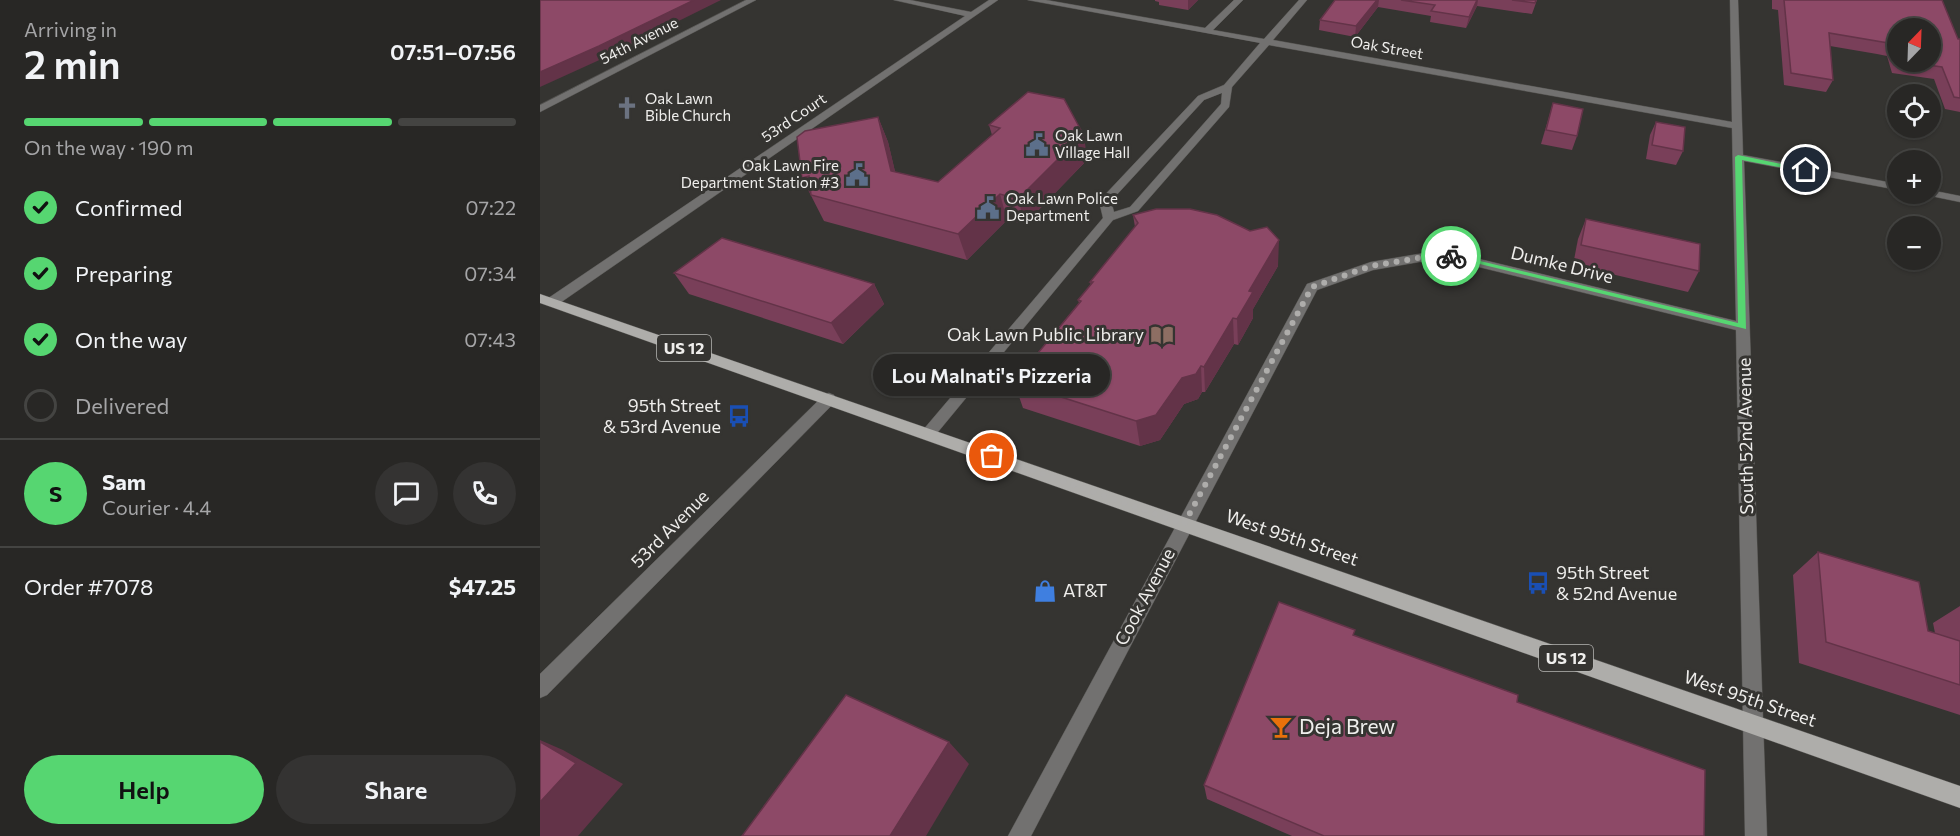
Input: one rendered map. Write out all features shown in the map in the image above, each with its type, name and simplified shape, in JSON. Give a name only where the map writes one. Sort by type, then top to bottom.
[{"type":"main road","name":"West 95th Street","points":[[543,300],[1960,797]]},
{"type":"street","name":"54th Avenue","points":[[540,109],[752,0]]},
{"type":"street","points":[[898,0],[973,15]]},
{"type":"street","name":"53rd Court","points":[[543,300],[994,0]]},
{"type":"street","name":"Oak Street","points":[[1032,0],[1737,126]]},
{"type":"street","points":[[1207,31],[1239,0]]},
{"type":"street","points":[[1109,218],[1105,201],[1201,98],[1227,87],[1303,0]]},
{"type":"street","name":"South 52nd Avenue","points":[[1730,1],[1738,157],[1756,836]]},
{"type":"street","points":[[928,434],[1109,218],[1134,208],[1226,105],[1227,87]]},
{"type":"street","points":[[1738,157],[1887,185]]},
{"type":"street","points":[[1941,195],[1960,199]]},
{"type":"street","name":"Dumke Drive","points":[[1371,266],[1442,254],[1743,327]]},
{"type":"street","name":"Cook Avenue","points":[[1018,836],[1312,287],[1371,266]]},
{"type":"street","name":"53rd Avenue","points":[[540,688],[829,399]]},
{"type":"building","points":[[540,0],[694,0],[540,72]]},
{"type":"building","points":[[1335,0],[1377,0],[1356,26],[1320,20]]},
{"type":"building","points":[[1401,0],[1477,0],[1469,17],[1431,11],[1435,5]]},
{"type":"building","points":[[1512,0],[1536,0],[1535,3]]},
{"type":"building","points":[[1784,0],[1942,0],[1958,39],[1960,39],[1960,98],[1954,97],[1941,67],[1941,18],[1887,18],[1887,43],[1829,33],[1833,80],[1791,73]]},
{"type":"building","points":[[1028,92],[1064,99],[1083,134],[1018,199],[1000,194],[958,234],[811,195],[809,176],[802,178],[797,137],[805,131],[878,117],[891,171],[938,182],[1000,128],[989,125]]},
{"type":"building","points":[[1553,103],[1583,109],[1577,136],[1546,130]]},
{"type":"building","points":[[1656,122],[1685,127],[1683,151],[1652,145]]},
{"type":"building","name":"Oak Lawn Public Library","points":[[1156,209],[1190,209],[1217,215],[1250,231],[1267,227],[1279,240],[1249,291],[1253,292],[1237,319],[1233,318],[1204,367],[1201,366],[1196,374],[1182,378],[1156,415],[1136,421],[1014,382],[1081,301],[1078,300],[1093,282],[1090,282],[1138,223],[1133,215]]},
{"type":"building","points":[[1586,219],[1700,244],[1699,271],[1581,245]]},
{"type":"building","points":[[722,238],[874,284],[831,323],[674,273]]},
{"type":"building","points":[[1818,552],[1919,582],[1928,631],[1960,641],[1960,685],[1826,642]]},
{"type":"building","points":[[1279,602],[1355,630],[1353,635],[1518,695],[1517,702],[1705,770],[1704,836],[1324,836],[1204,785]]},
{"type":"building","points":[[846,695],[949,742],[890,836],[742,836]]},
{"type":"building","points":[[540,742],[576,763],[540,802]]},
{"type":"way so far","points":[[992,456],[1184,524],[1312,287],[1371,266],[1442,254],[1451,256]]},
{"type":"place","name":"Oak Lawn Bible Church","points":[[627,108]]},
{"type":"place","name":"Oak Lawn Village Hall","points":[[1037,145]]},
{"type":"place","name":"Oak Lawn Fire Department Station #3","points":[[857,175]]},
{"type":"place","name":"Oak Lawn Police Department","points":[[988,208]]},
{"type":"place","name":"Oak Lawn Public Library","points":[[1162,335]]},
{"type":"place","name":"95th Street & 53rd Avenue","points":[[739,416]]},
{"type":"place","name":"Lou Malnati's Pizzeria","points":[[992,456]]},
{"type":"place","name":"95th Street & 52nd Avenue","points":[[1538,583]]},
{"type":"place","name":"AT&T","points":[[1045,591]]},
{"type":"place","name":"Deja Brew","points":[[1281,727]]},
{"type":"route","points":[[1451,256],[1743,327],[1738,157],[1806,170]]}]
